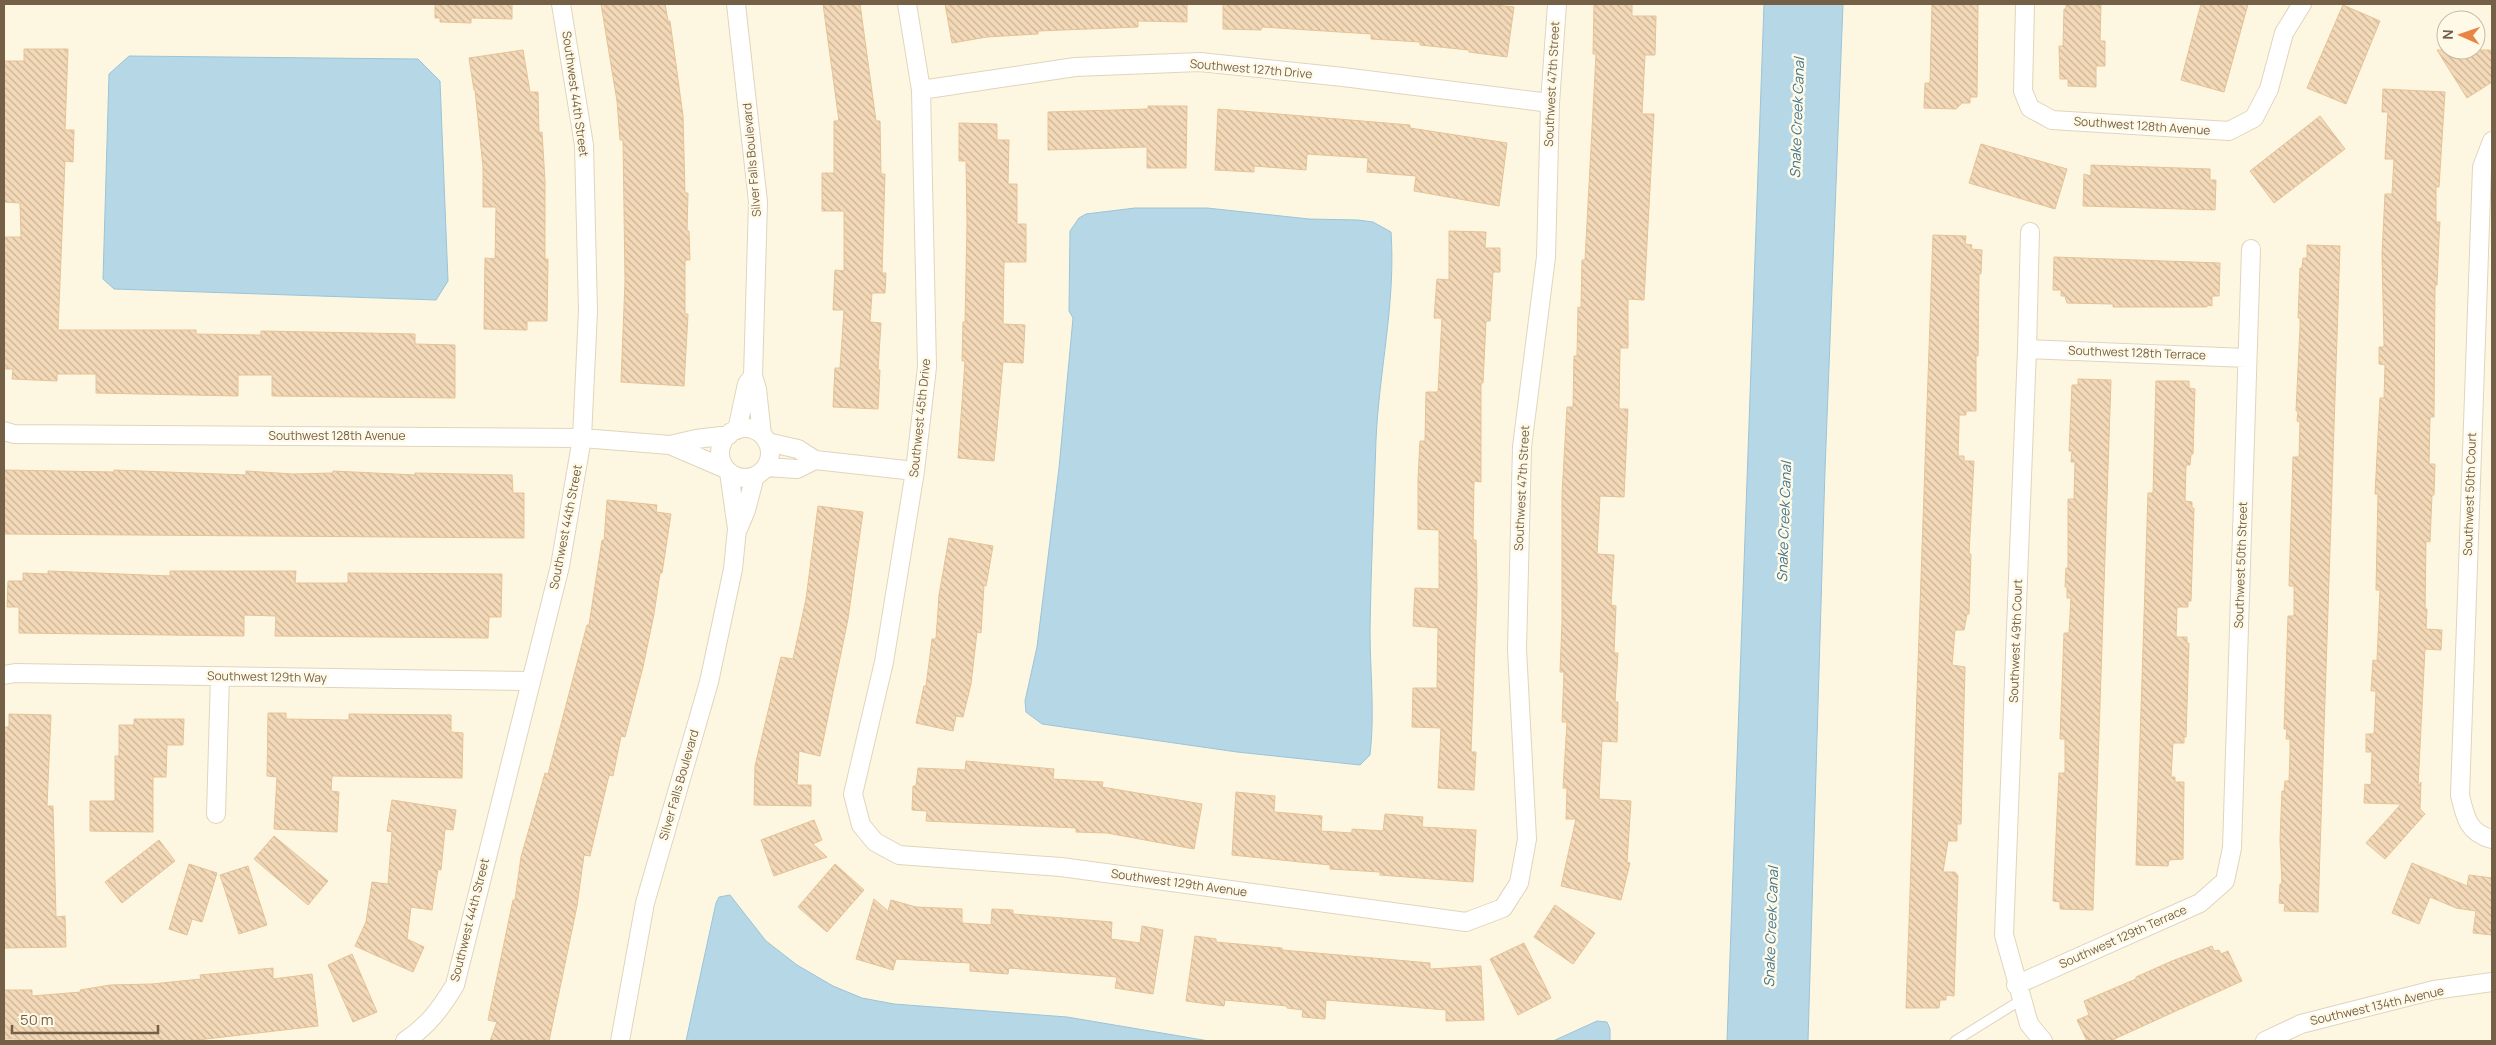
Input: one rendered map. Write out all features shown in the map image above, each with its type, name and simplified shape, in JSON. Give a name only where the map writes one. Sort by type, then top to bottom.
[{"type":"street","name":"Southwest 44th Street","points":[[405,1041],[423,1029],[440,1010],[455,985],[560,566],[582,438],[588,311],[584,145],[561,4]]},
{"type":"street","name":"Silver Falls Boulevard","points":[[736,4],[758,202],[753,376],[765,438]]},
{"type":"street","name":"Southwest 45th Drive","points":[[861,826],[853,794],[884,662],[915,471],[928,367],[921,90],[907,4]]},
{"type":"street","name":"Southwest 47th Street","points":[[1503,908],[1519,883],[1527,839],[1517,649],[1522,447],[1546,257],[1550,103],[1557,4]]},
{"type":"street","name":"Southwest 128th Avenue","points":[[2025,4],[2023,91],[2030,108],[2052,120],[2229,131],[2254,118],[2270,89],[2284,34],[2302,4]]},
{"type":"street","name":"Southwest 127th Drive","points":[[921,90],[1075,67],[1200,62],[1343,77],[1550,103]]},
{"type":"street","name":"Southwest 50th Court","points":[[2486,837],[2465,818],[2460,795],[2482,167],[2490,144]]},
{"type":"street","name":"Southwest 49th Court","points":[[2030,232],[2004,935],[2029,1024],[2043,1041]]},
{"type":"street","name":"Southwest 50th Street","points":[[2225,881],[2232,848],[2251,249]]},
{"type":"street","name":"Southwest 128th Terrace","points":[[2027,349],[2247,358]]},
{"type":"street","name":"Silver Falls Boulevard","points":[[733,432],[747,384],[753,376]]},
{"type":"street","points":[[814,460],[797,469],[761,471],[742,478],[727,470],[722,462],[722,448],[733,432],[750,429],[765,438],[798,449],[814,460],[915,471]]},
{"type":"street","name":"Southwest 128th Avenue","points":[[4,431],[14,434],[582,438],[670,445],[733,432]]},
{"type":"street","points":[[761,471],[770,454],[765,438]]},
{"type":"street","name":"Southwest 128th Avenue","points":[[670,445],[727,470]]},
{"type":"street","name":"Silver Falls Boulevard","points":[[620,1041],[645,903],[709,682],[733,569],[737,529],[727,470]]},
{"type":"street","name":"Silver Falls Boulevard","points":[[737,529],[761,471]]},
{"type":"street","name":"Southwest 129th Way","points":[[4,675],[15,673],[530,681]]},
{"type":"street","points":[[216,814],[220,676]]},
{"type":"street","name":"Southwest 129th Avenue","points":[[861,826],[875,842],[899,855],[1061,867],[1466,922],[1503,908]]},
{"type":"street","name":"Southwest 129th Terrace","points":[[2019,992],[2200,903],[2225,881]]},
{"type":"street","name":"Southwest 134th Avenue","points":[[2265,1041],[2301,1024],[2434,990],[2492,982]]},
{"type":"lane","points":[[1954,1041],[2019,992]]},
{"type":"water","name":"Snake Creek Canal","points":[[1764,4],[1843,4],[1825,470],[1808,1041],[1727,1041]]},
{"type":"water","points":[[129,56],[418,59],[440,81],[448,281],[436,300],[114,289],[103,279],[109,74]]},
{"type":"water","points":[[1135,208],[1207,208],[1309,219],[1358,220],[1373,222],[1391,232],[1391,284],[1376,440],[1370,630],[1371,739],[1370,755],[1360,765],[1237,752],[1042,724],[1026,712],[1025,701],[1037,647],[1059,468],[1073,318],[1069,311],[1070,231],[1079,218],[1086,214]]},
{"type":"water","points":[[730,895],[766,941],[797,965],[833,986],[862,998],[894,1004],[1067,1017],[1209,1041],[686,1041],[716,903],[719,897]]},
{"type":"water","points":[[1597,1021],[1607,1022],[1610,1029],[1610,1041],[1553,1041]]},
{"type":"building","points":[[435,4],[512,4],[512,19],[471,18],[471,23],[440,22],[440,18],[435,18]]},
{"type":"building","points":[[601,4],[665,4],[668,21],[670,21],[683,116],[685,193],[688,193],[687,231],[689,231],[690,260],[685,260],[685,314],[688,314],[684,386],[621,382],[625,281],[623,140],[620,140],[617,101]]},
{"type":"building","points":[[823,4],[860,4],[876,121],[880,121],[881,174],[885,174],[882,273],[886,273],[885,293],[872,293],[870,322],[881,323],[878,409],[833,407],[835,368],[840,368],[844,310],[833,310],[835,270],[844,271],[844,211],[822,211],[822,173],[834,173],[834,121],[839,121]]},
{"type":"building","points":[[945,4],[1187,4],[1187,22],[1138,21],[1138,27],[1038,31],[1038,34],[987,37],[952,43]]},
{"type":"building","points":[[1223,4],[1487,4],[1514,7],[1507,57],[1469,52],[1469,50],[1420,45],[1420,42],[1371,39],[1371,34],[1262,27],[1261,30],[1223,29]]},
{"type":"building","points":[[1594,4],[1632,4],[1632,16],[1656,16],[1655,55],[1645,55],[1642,114],[1654,114],[1644,300],[1628,299],[1628,348],[1620,348],[1619,409],[1628,409],[1624,497],[1600,496],[1597,554],[1614,555],[1611,605],[1616,606],[1614,653],[1618,653],[1615,702],[1618,702],[1617,742],[1602,741],[1599,799],[1631,801],[1627,862],[1630,863],[1621,900],[1561,886],[1576,819],[1566,819],[1567,788],[1563,788],[1567,722],[1562,722],[1564,672],[1560,672],[1562,494],[1567,407],[1573,407],[1574,356],[1577,356],[1578,307],[1581,308],[1582,260],[1585,260],[1596,54],[1593,54]]},
{"type":"building","points":[[1932,4],[1978,4],[1977,97],[1970,97],[1970,103],[1962,103],[1956,109],[1924,108],[1925,83],[1930,83]]},
{"type":"building","points":[[2066,4],[2101,4],[2100,41],[2105,41],[2105,66],[2096,66],[2096,87],[2068,86],[2068,79],[2060,79],[2059,46],[2063,46],[2064,9],[2066,9]]},
{"type":"building","points":[[2201,4],[2248,4],[2224,92],[2181,80]]},
{"type":"building","points":[[2343,5],[2380,21],[2346,104],[2307,88]]},
{"type":"building","points":[[24,49],[68,49],[65,130],[74,130],[73,162],[65,161],[58,330],[196,330],[196,334],[261,335],[261,331],[415,334],[415,344],[455,345],[455,398],[272,396],[272,375],[238,375],[238,396],[96,393],[96,374],[57,374],[57,381],[12,379],[13,369],[4,369],[4,237],[21,237],[20,203],[4,202],[4,61],[24,61]]},
{"type":"building","points":[[523,50],[530,92],[538,92],[539,133],[542,132],[545,181],[545,259],[548,259],[547,321],[527,321],[527,330],[484,329],[485,258],[495,259],[496,207],[483,207],[483,167],[475,90],[469,58]]},
{"type":"building","points":[[2486,50],[2492,50],[2492,82],[2467,98],[2443,60],[2486,60]]},
{"type":"building","points":[[2383,89],[2445,92],[2439,187],[2436,187],[2436,222],[2440,222],[2437,285],[2435,285],[2434,417],[2430,417],[2429,464],[2435,464],[2430,542],[2426,541],[2425,609],[2427,609],[2426,629],[2442,630],[2441,650],[2425,649],[2418,786],[2421,782],[2420,809],[2425,814],[2385,859],[2366,843],[2401,804],[2364,803],[2365,784],[2371,785],[2372,752],[2366,752],[2366,734],[2374,734],[2376,691],[2371,691],[2373,660],[2377,661],[2380,590],[2376,590],[2378,494],[2375,494],[2380,398],[2384,398],[2385,365],[2379,364],[2379,347],[2384,347],[2382,254],[2385,194],[2392,194],[2394,159],[2385,159],[2388,112],[2382,112]]},
{"type":"building","points":[[1148,106],[1187,106],[1186,168],[1147,168],[1147,147],[1048,150],[1048,112],[1148,109]]},
{"type":"building","points":[[1218,109],[1410,125],[1410,128],[1507,143],[1499,206],[1414,191],[1416,176],[1367,172],[1368,158],[1307,154],[1306,170],[1254,166],[1254,172],[1215,170]]},
{"type":"building","points":[[2320,116],[2345,149],[2274,203],[2250,171]]},
{"type":"building","points":[[959,123],[997,124],[997,140],[1009,140],[1008,184],[1017,184],[1017,224],[1026,224],[1026,262],[1004,262],[1003,324],[1025,325],[1023,363],[1003,362],[994,461],[958,458],[965,361],[962,361],[963,322],[965,322],[967,224],[966,161],[959,161]]},
{"type":"building","points":[[1981,144],[2067,169],[2055,209],[1969,183]]},
{"type":"building","points":[[2091,165],[2210,169],[2210,180],[2216,180],[2215,210],[2083,206],[2084,174],[2091,176]]},
{"type":"building","points":[[1449,231],[1486,232],[1485,248],[1500,248],[1500,272],[1493,272],[1490,321],[1486,321],[1483,383],[1481,383],[1481,482],[1474,481],[1473,540],[1476,540],[1477,591],[1471,752],[1476,752],[1474,790],[1438,788],[1441,728],[1412,727],[1413,688],[1437,688],[1438,628],[1413,626],[1415,588],[1439,589],[1439,530],[1418,529],[1418,479],[1420,441],[1425,441],[1426,392],[1438,392],[1442,318],[1434,318],[1437,279],[1449,280]]},
{"type":"building","points":[[1933,235],[1966,236],[1965,244],[1972,245],[1971,249],[1982,250],[1981,274],[1979,273],[1976,411],[1966,411],[1966,415],[1959,415],[1958,456],[1964,456],[1964,461],[1974,461],[1969,554],[1971,554],[1969,614],[1967,614],[1964,630],[1955,630],[1952,665],[1965,667],[1961,824],[1957,824],[1957,841],[1948,841],[1943,872],[1955,872],[1958,876],[1954,996],[1946,995],[1946,1000],[1940,1000],[1939,1008],[1906,1008]]},
{"type":"building","points":[[2307,245],[2340,246],[2318,912],[2284,911],[2285,904],[2279,903],[2280,884],[2282,884],[2280,840],[2282,791],[2284,791],[2285,781],[2289,781],[2290,752],[2290,739],[2286,739],[2287,729],[2284,729],[2288,616],[2294,616],[2294,586],[2289,586],[2293,457],[2299,457],[2300,422],[2297,421],[2298,411],[2296,411],[2300,328],[2300,318],[2298,318],[2300,268],[2302,268],[2303,258],[2307,258]]},
{"type":"building","points":[[2054,257],[2220,263],[2219,296],[2212,296],[2212,306],[2207,305],[2207,307],[2113,307],[2113,304],[2067,303],[2065,296],[2061,296],[2061,290],[2053,290]]},
{"type":"building","points":[[2078,379],[2111,380],[2093,910],[2060,909],[2060,902],[2053,901],[2059,773],[2065,773],[2065,739],[2060,739],[2064,633],[2069,633],[2071,598],[2067,598],[2067,587],[2065,587],[2066,568],[2068,568],[2068,499],[2074,499],[2075,462],[2071,462],[2072,451],[2069,451],[2072,385],[2078,385]]},
{"type":"building","points":[[2156,381],[2189,381],[2189,388],[2195,389],[2193,454],[2191,454],[2190,465],[2186,465],[2185,501],[2192,502],[2192,508],[2194,508],[2191,601],[2188,601],[2188,607],[2177,607],[2176,637],[2187,637],[2187,643],[2189,643],[2186,737],[2184,737],[2184,743],[2173,743],[2171,777],[2175,777],[2175,782],[2184,782],[2183,859],[2169,860],[2168,866],[2136,865],[2148,493],[2153,493]]},
{"type":"building","points":[[4,470],[114,472],[114,470],[246,475],[246,471],[293,474],[333,473],[333,471],[415,475],[415,473],[512,475],[513,493],[524,493],[524,538],[4,534]]},
{"type":"building","points":[[607,500],[657,505],[656,512],[671,514],[662,573],[660,573],[643,667],[625,737],[621,736],[613,776],[609,775],[590,856],[584,855],[577,906],[549,1041],[490,1041],[497,1022],[488,1020],[513,900],[515,900],[521,857],[545,773],[548,774],[587,625],[589,625],[602,540],[604,541]]},
{"type":"building","points":[[818,506],[863,512],[848,619],[820,756],[799,751],[797,785],[811,785],[811,806],[754,805],[755,766],[781,657],[793,659],[806,599]]},
{"type":"building","points":[[949,538],[993,546],[986,586],[984,585],[981,633],[977,632],[971,684],[963,717],[956,716],[953,731],[916,723],[924,686],[926,686],[932,639],[936,639],[939,595]]},
{"type":"building","points":[[48,571],[170,576],[170,571],[296,571],[295,583],[348,583],[348,573],[502,574],[501,617],[489,617],[488,638],[275,636],[276,616],[244,615],[244,636],[19,633],[19,607],[7,607],[8,581],[23,581],[23,573],[48,574]]},
{"type":"building","points":[[268,713],[286,713],[286,719],[349,720],[349,714],[451,715],[451,732],[463,733],[462,778],[332,776],[331,791],[339,792],[337,832],[274,829],[277,777],[267,776]]},
{"type":"building","points":[[9,714],[51,715],[47,806],[53,806],[56,917],[65,916],[66,947],[4,948],[4,727],[9,727]]},
{"type":"building","points":[[134,719],[184,719],[183,745],[167,745],[166,777],[153,777],[153,832],[90,831],[90,801],[115,801],[115,756],[119,756],[119,725],[134,725]]},
{"type":"building","points":[[966,761],[1054,769],[1053,779],[1103,782],[1102,787],[1202,804],[1194,849],[1107,833],[1076,832],[1076,828],[926,821],[927,811],[912,810],[913,786],[916,786],[918,768],[965,770]]},
{"type":"building","points":[[1236,792],[1275,796],[1274,812],[1322,816],[1321,831],[1352,833],[1352,829],[1383,831],[1385,814],[1423,817],[1422,827],[1476,830],[1473,882],[1380,875],[1380,872],[1330,869],[1330,865],[1232,855]]},
{"type":"building","points":[[392,800],[456,810],[453,830],[445,829],[441,870],[438,869],[432,910],[411,907],[407,939],[424,947],[413,972],[355,946],[366,922],[372,882],[388,884],[392,832],[387,831]]},
{"type":"building","points":[[814,820],[822,840],[813,844],[827,857],[774,876],[761,840]]},
{"type":"building","points":[[274,836],[328,881],[308,905],[254,859]]},
{"type":"building","points":[[159,840],[175,861],[122,903],[105,882]]},
{"type":"building","points":[[2412,863],[2467,886],[2469,875],[2492,878],[2492,935],[2473,933],[2476,911],[2456,908],[2430,897],[2419,924],[2392,913]]},
{"type":"building","points":[[189,864],[217,873],[202,922],[192,919],[187,935],[169,929]]},
{"type":"building","points":[[835,864],[864,890],[827,932],[798,907]]},
{"type":"building","points":[[248,866],[267,925],[239,934],[220,875]]},
{"type":"building","points":[[874,899],[888,911],[891,900],[916,907],[962,909],[962,923],[991,925],[992,909],[1013,910],[1013,914],[1112,922],[1111,939],[1140,943],[1142,926],[1163,930],[1153,994],[1115,988],[1117,977],[1009,968],[1008,974],[970,971],[970,963],[896,959],[893,970],[856,959]]},
{"type":"building","points":[[1555,905],[1595,933],[1573,964],[1534,937]]},
{"type":"building","points":[[1195,936],[1216,939],[1216,942],[1282,948],[1282,950],[1430,963],[1430,969],[1481,966],[1484,1020],[1446,1021],[1446,1010],[1326,1000],[1325,1019],[1302,1017],[1303,1010],[1287,1008],[1287,1006],[1225,1000],[1224,1006],[1186,1001]]},
{"type":"building","points":[[1524,943],[1551,998],[1518,1015],[1490,959]]},
{"type":"building","points":[[2212,946],[2214,951],[2219,950],[2221,954],[2228,951],[2242,981],[2110,1041],[2087,1041],[2077,1020],[2089,1015],[2084,1001],[2172,961]]},
{"type":"building","points":[[352,954],[377,1012],[353,1022],[328,965]]},
{"type":"building","points":[[273,968],[273,979],[312,974],[318,1026],[189,1041],[16,1041],[16,1039],[4,1039],[4,990],[32,990],[32,996],[81,992],[80,990],[110,985],[152,984],[201,979],[200,975]]}]
